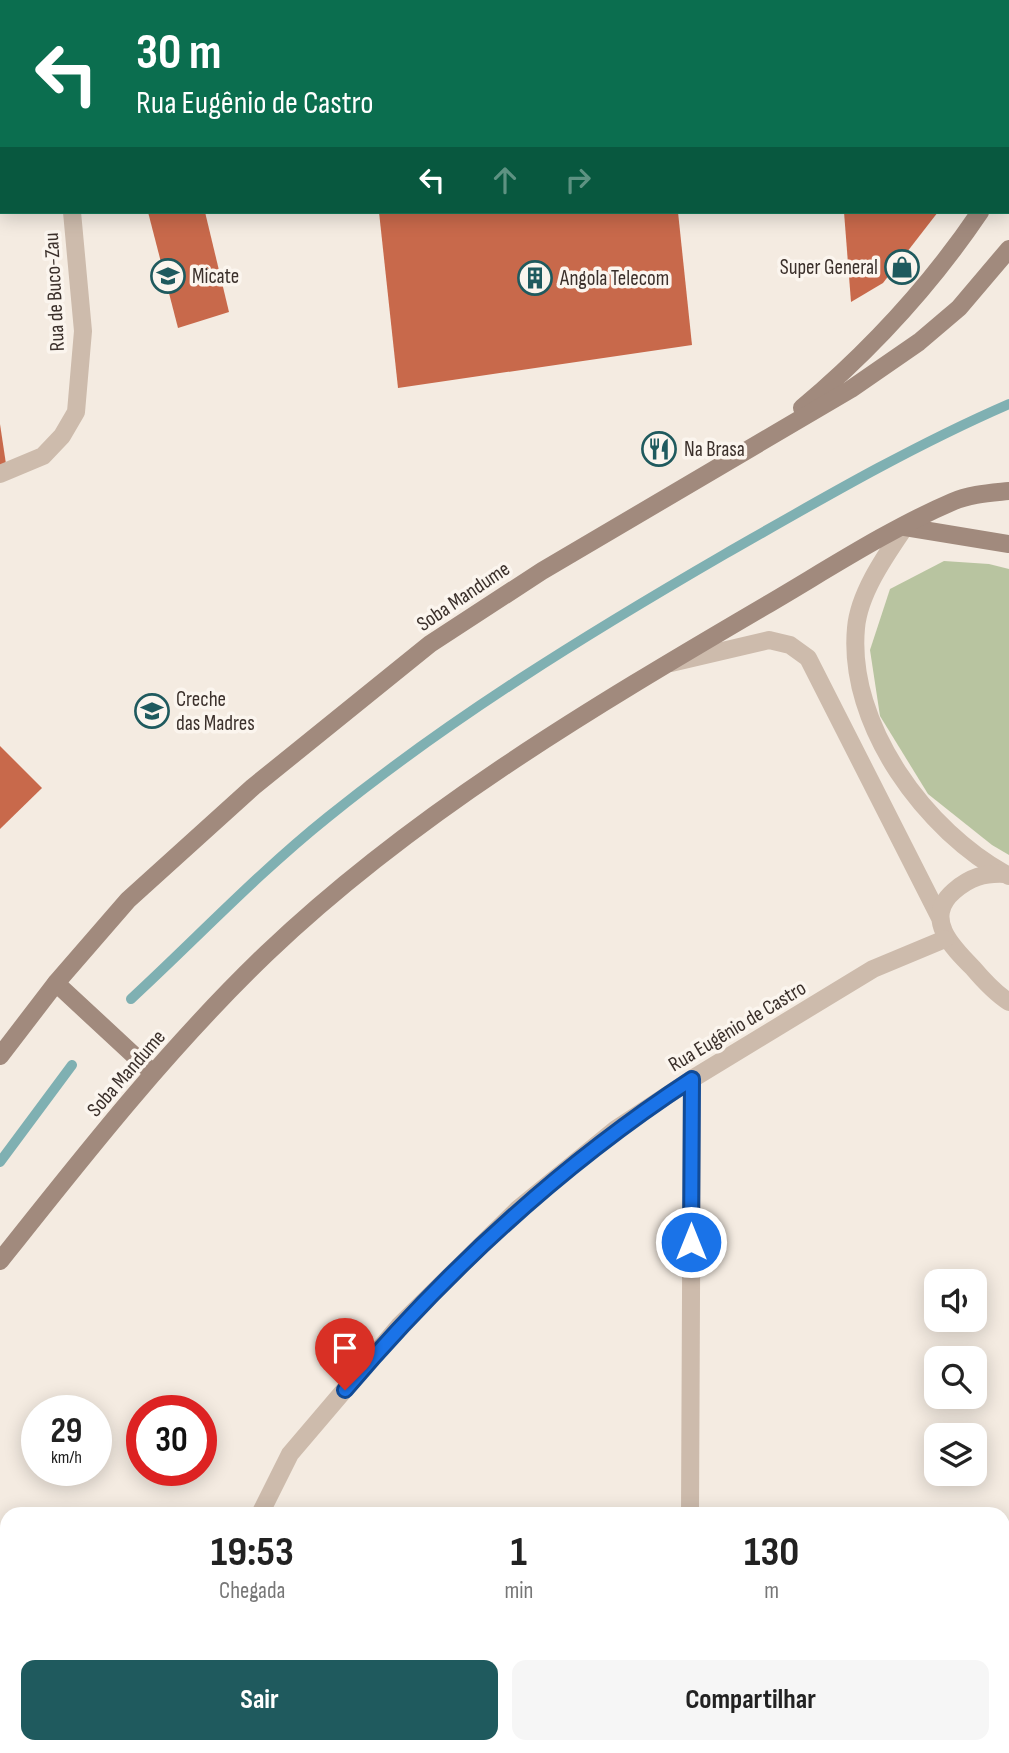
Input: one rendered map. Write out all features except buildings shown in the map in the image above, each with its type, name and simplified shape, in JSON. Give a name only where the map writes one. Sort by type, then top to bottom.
[{"type":"main road","points":[[764,439],[873,344],[936,274],[979,214]]},
{"type":"main road","name":"Soba Mandume","points":[[0,1056],[56,983],[128,900],[180,850],[430,644],[542,571],[851,389],[919,342],[959,308],[1009,249]]},
{"type":"main road","name":"Soba Mandume","points":[[0,1261],[153,1073],[266,954],[406,836],[509,762],[664,665],[905,527],[952,502],[978,494],[1009,491]]},
{"type":"main road","points":[[905,527],[1009,544]]},
{"type":"main road","points":[[56,983],[153,1073]]},
{"type":"street","name":"Rua de Buco-Zau","points":[[0,474],[43,456],[62,436],[76,412],[83,331],[72,214]]},
{"type":"street","points":[[905,527],[875,577],[856,625],[861,691],[876,730],[915,796],[946,829],[1007,875]]},
{"type":"street","points":[[664,665],[769,640],[790,645],[808,658],[939,916],[945,939],[998,995],[1009,1002]]},
{"type":"street","points":[[939,916],[947,897],[959,886],[986,873],[1007,875]]},
{"type":"street","name":"Rua Eugênio de Castro","points":[[264,1507],[290,1454],[399,1326],[518,1209],[616,1129],[692,1079],[873,969],[945,939]]},
{"type":"street","points":[[690,1507],[692,1079]]},
{"type":"green space","points":[[944,561],[989,564],[1009,569],[1009,855],[992,845],[928,794],[880,716],[870,650],[890,589]]},
{"type":"waterway","points":[[131,999],[302,838],[375,780],[472,711],[571,646],[725,554],[900,456],[1009,404]]},
{"type":"waterway","points":[[0,1162],[72,1065]]},
{"type":"place","name":"Super General","points":[[902,267]]},
{"type":"place","name":"Micate","points":[[168,276]]},
{"type":"place","name":"Angola Telecom","points":[[535,278]]},
{"type":"place","name":"Na Brasa","points":[[659,449]]},
{"type":"place","name":"Creche das Madres","points":[[152,711]]},
{"type":"route","points":[[345,1390],[399,1326],[518,1209],[616,1129],[692,1079],[691,1242]]}]
